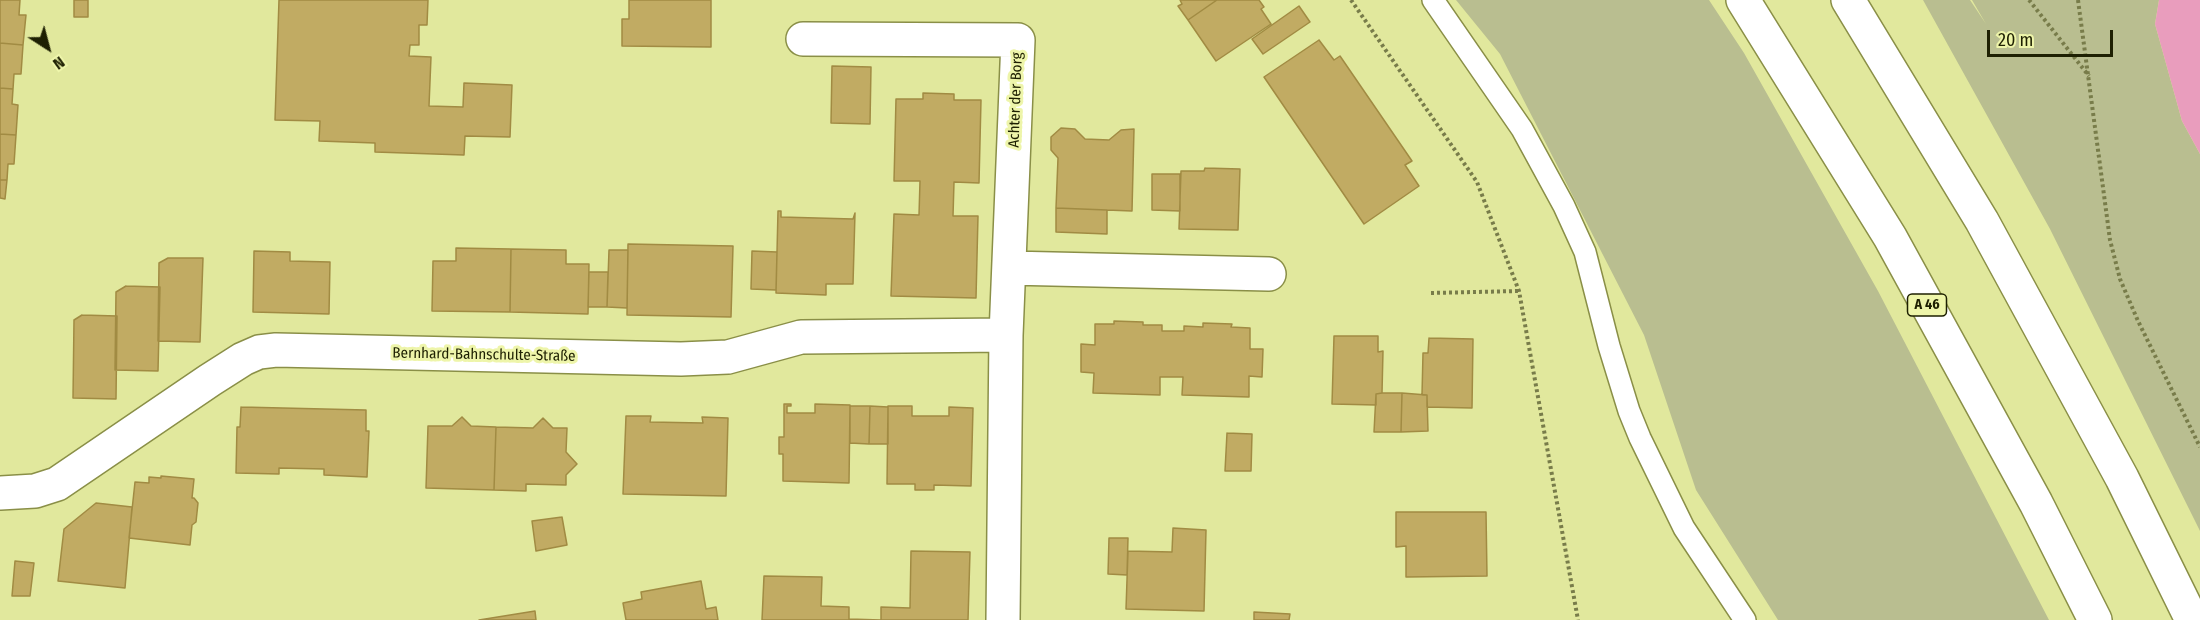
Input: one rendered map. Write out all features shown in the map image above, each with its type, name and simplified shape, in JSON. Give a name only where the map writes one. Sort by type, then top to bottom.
[{"type":"main road","name":"A 46","points":[[1743,0],[1890,237],[2036,503],[2095,620]]},
{"type":"main road","points":[[1848,0],[1982,221],[2122,478],[2192,620]]},
{"type":"main road","name":"Achter der Borg","points":[[803,39],[1018,40],[1006,335],[1003,620]]},
{"type":"main road","points":[[1009,268],[1269,274]]},
{"type":"main road","name":"Bernhard-Bahnschulte-Straße","points":[[0,493],[35,491],[57,484],[243,358],[259,352],[288,350],[681,359],[729,357],[801,337],[1006,335]]},
{"type":"lane","points":[[1433,0],[1522,129],[1564,206],[1584,252],[1609,346],[1629,411],[1640,438],[1684,528],[1745,620]]},
{"type":"path","points":[[1351,0],[1477,182],[1519,291],[1578,620]]},
{"type":"path","points":[[2029,0],[2089,77]]},
{"type":"path","points":[[2078,0],[2110,240],[2120,279],[2138,321],[2200,447]]},
{"type":"path","points":[[1431,292],[1519,291]]},
{"type":"green space","points":[[1456,0],[1709,0],[1744,53],[1878,291],[2049,620],[1778,620],[1696,490],[1644,335],[1500,54]]},
{"type":"green space","points":[[1923,0],[1970,0],[1986,24],[1972,0],[2159,0],[2155,24],[2182,121],[2200,154],[2200,531],[2050,229]]},
{"type":"shaded area","points":[[2159,0],[2200,0],[2200,154],[2182,121],[2155,24]]},
{"type":"building","points":[[0,0],[20,0],[19,15],[26,15],[23,45],[0,43]]},
{"type":"building","points":[[74,0],[88,0],[88,17],[74,17]]},
{"type":"building","points":[[279,0],[428,0],[427,25],[419,25],[419,45],[410,45],[409,56],[431,57],[429,106],[463,107],[464,83],[512,85],[510,137],[465,136],[464,155],[375,152],[375,143],[319,141],[320,121],[275,120]]},
{"type":"building","points":[[629,0],[711,0],[711,47],[622,46],[622,19],[629,19]]},
{"type":"building","points":[[1180,0],[1217,0],[1188,20],[1178,6],[1182,4]]},
{"type":"building","points":[[1217,0],[1259,0],[1264,7],[1261,9],[1271,24],[1216,61],[1188,20]]},
{"type":"building","points":[[1299,6],[1310,22],[1263,54],[1252,39]]},
{"type":"building","points":[[1319,40],[1334,60],[1340,56],[1412,161],[1405,165],[1419,186],[1364,224],[1264,77]]},
{"type":"building","points":[[0,43],[23,45],[21,74],[14,74],[13,89],[0,88]]},
{"type":"building","points":[[832,66],[871,67],[870,124],[831,123]]},
{"type":"building","points":[[0,88],[13,89],[12,104],[18,105],[16,135],[0,134]]},
{"type":"building","points":[[923,93],[954,94],[954,100],[981,100],[979,183],[954,182],[953,216],[978,216],[976,298],[891,296],[894,214],[919,215],[920,181],[894,181],[896,99],[923,99]]},
{"type":"building","points":[[1061,128],[1075,129],[1085,139],[1109,140],[1121,130],[1134,129],[1132,211],[1056,208],[1058,158],[1051,150],[1051,137]]},
{"type":"building","points":[[0,134],[16,135],[14,164],[8,164],[7,180],[0,180]]},
{"type":"building","points":[[1205,168],[1240,169],[1238,230],[1179,229],[1181,171],[1204,171]]},
{"type":"building","points":[[1152,174],[1180,174],[1180,211],[1152,210]]},
{"type":"building","points":[[0,180],[7,180],[5,199],[0,198]]},
{"type":"building","points":[[1056,208],[1107,210],[1107,234],[1056,232]]},
{"type":"building","points":[[778,211],[781,211],[781,217],[853,219],[855,213],[853,284],[826,284],[826,295],[776,293]]},
{"type":"building","points":[[628,244],[733,246],[731,317],[627,315]]},
{"type":"building","points":[[456,248],[511,249],[510,312],[432,311],[433,261],[456,261]]},
{"type":"building","points":[[511,249],[566,250],[566,264],[589,264],[588,314],[510,312]]},
{"type":"building","points":[[609,250],[628,250],[627,308],[607,307]]},
{"type":"building","points":[[254,251],[290,252],[290,261],[330,262],[329,314],[253,312]]},
{"type":"building","points":[[752,251],[777,252],[776,290],[751,289]]},
{"type":"building","points":[[168,258],[203,258],[200,342],[158,341],[159,263]]},
{"type":"building","points":[[589,272],[608,272],[607,307],[588,307]]},
{"type":"building","points":[[126,286],[160,287],[158,371],[115,370],[116,292]]},
{"type":"building","points":[[82,315],[117,316],[116,399],[73,398],[74,320]]},
{"type":"building","points":[[1114,321],[1162,325],[1162,331],[1184,331],[1184,326],[1203,327],[1203,323],[1232,324],[1231,327],[1250,328],[1250,349],[1263,349],[1262,377],[1249,376],[1249,397],[1182,395],[1183,377],[1160,377],[1160,395],[1093,393],[1094,373],[1081,372],[1081,344],[1095,345],[1095,324],[1114,324]]},
{"type":"building","points":[[1334,336],[1378,336],[1378,352],[1383,351],[1382,393],[1376,394],[1376,405],[1332,404]]},
{"type":"building","points":[[1429,338],[1473,339],[1472,408],[1427,407],[1427,395],[1422,395],[1423,353],[1428,353]]},
{"type":"building","points":[[1402,393],[1401,432],[1374,432],[1376,394]]},
{"type":"building","points":[[1402,393],[1427,395],[1428,431],[1401,432]]},
{"type":"building","points":[[784,404],[791,404],[787,406],[787,413],[815,413],[815,404],[850,405],[849,483],[783,481],[783,454],[779,454],[779,437],[784,437]]},
{"type":"building","points":[[850,406],[870,406],[869,444],[850,443]]},
{"type":"building","points":[[870,406],[888,407],[888,444],[869,444]]},
{"type":"building","points":[[888,406],[912,406],[912,416],[949,416],[949,407],[973,408],[971,486],[934,485],[934,490],[915,490],[915,484],[887,484]]},
{"type":"building","points":[[241,407],[366,410],[366,431],[369,431],[367,477],[324,475],[324,469],[279,468],[279,474],[236,473],[237,427],[240,427]]},
{"type":"building","points":[[626,416],[651,416],[650,422],[703,423],[702,417],[728,418],[726,496],[623,494]]},
{"type":"building","points":[[462,417],[471,426],[496,427],[494,490],[426,488],[428,426],[452,426]]},
{"type":"building","points":[[543,418],[553,428],[567,428],[566,452],[577,464],[566,475],[566,485],[526,484],[526,491],[494,490],[496,427],[533,428]]},
{"type":"building","points":[[1227,433],[1252,434],[1251,471],[1225,471]]},
{"type":"building","points":[[161,476],[194,479],[192,498],[198,503],[190,545],[129,538],[135,482],[149,483],[149,477],[161,478]]},
{"type":"building","points":[[96,503],[132,507],[125,588],[58,581],[64,529]]},
{"type":"building","points":[[1396,512],[1486,512],[1487,576],[1406,577],[1406,546],[1396,547]]},
{"type":"building","points":[[562,517],[567,545],[536,551],[532,521]]},
{"type":"building","points":[[1173,528],[1206,530],[1204,611],[1126,609],[1128,551],[1172,552]]},
{"type":"building","points":[[1109,538],[1128,538],[1127,575],[1108,574]]},
{"type":"building","points":[[911,551],[970,552],[968,620],[881,620],[881,607],[910,608]]},
{"type":"building","points":[[15,561],[34,563],[30,596],[12,596]]},
{"type":"building","points":[[764,576],[822,577],[821,606],[849,607],[849,619],[881,620],[762,620]]},
{"type":"building","points":[[701,581],[706,609],[716,607],[718,620],[626,620],[623,603],[642,599],[641,592]]},
{"type":"building","points":[[535,611],[536,620],[479,620]]},
{"type":"building","points":[[1254,612],[1290,614],[1289,620],[1254,620]]}]
